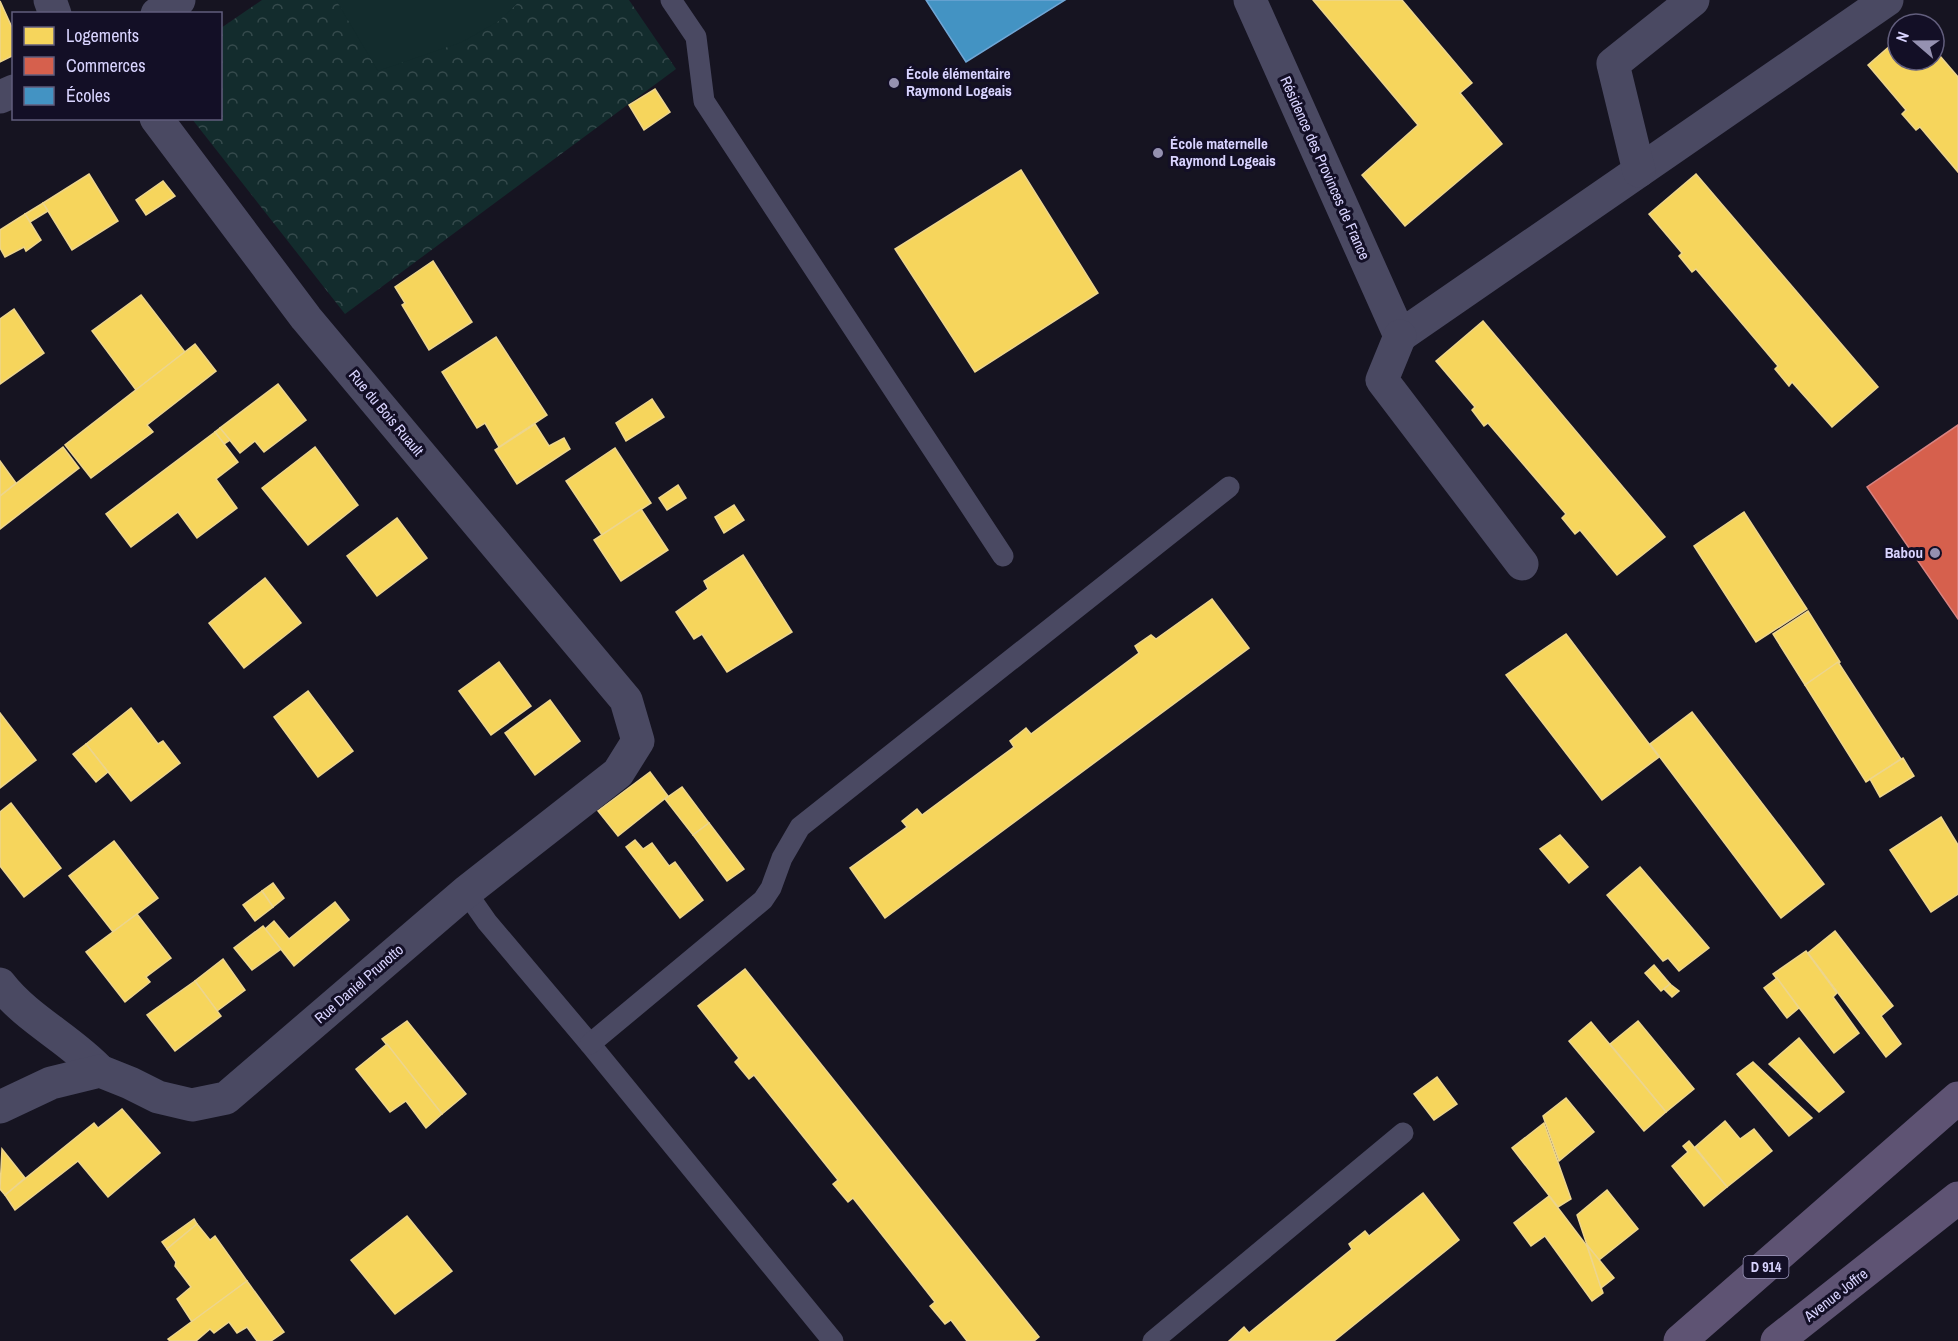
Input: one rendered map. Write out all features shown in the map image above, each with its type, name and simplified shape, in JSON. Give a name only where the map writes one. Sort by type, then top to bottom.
[{"type":"main road","name":"D 914","points":[[1680,1341],[1958,1098]]},
{"type":"main road","name":"D 914","points":[[1851,1192],[1958,1116]]},
{"type":"main road","name":"Avenue Joffre","points":[[1895,1249],[1958,1189]]},
{"type":"main road","name":"Avenue Joffre","points":[[1778,1341],[1958,1198]]},
{"type":"street","points":[[160,12],[178,0]]},
{"type":"street","name":"Résidence des Provinces de France","points":[[1250,0],[1400,336]]},
{"type":"street","points":[[1639,171],[1613,64],[1693,0]]},
{"type":"street","points":[[1522,564],[1382,380],[1400,336],[1887,0]]},
{"type":"street","name":"Rue du Bois Ruault","points":[[158,120],[306,318],[626,700]]},
{"type":"street","name":"Rue Daniel Prunotto","points":[[100,1071],[158,1097],[192,1105],[226,1098],[466,892],[618,773],[638,741],[626,700]]},
{"type":"street","points":[[0,984],[13,1001],[86,1056],[100,1071],[51,1083],[0,1107]]},
{"type":"lane","points":[[671,0],[696,38],[704,101],[1003,556]]},
{"type":"lane","points":[[590,1044],[762,900],[771,888],[782,858],[800,827],[1229,487]]},
{"type":"lane","points":[[466,892],[487,922],[833,1341]]},
{"type":"lane","points":[[1153,1341],[1403,1133]]},
{"type":"green space","points":[[262,0],[629,0],[676,69],[345,314],[193,120],[222,120],[222,27]]},
{"type":"green space","points":[[336,0],[521,0],[499,21],[462,42],[378,71]]},
{"type":"building: Logements","points":[[1313,0],[1402,0],[1472,83],[1460,93],[1502,144],[1405,226],[1362,175],[1418,125]]},
{"type":"building: Logements","points":[[0,1],[12,28],[12,56],[0,62]]},
{"type":"building: Logements","points":[[1886,49],[1886,72],[1946,72],[1946,63],[1958,77],[1958,172],[1920,127],[1916,130],[1902,114],[1906,110],[1868,65]]},
{"type":"building: Logements","points":[[655,89],[670,112],[644,130],[629,105]]},
{"type":"building: Logements","points":[[1021,170],[1098,293],[975,372],[895,249]]},
{"type":"building: Logements","points":[[89,174],[118,221],[72,250],[43,203]]},
{"type":"building: Logements","points":[[1696,174],[1878,387],[1832,427],[1792,382],[1789,386],[1775,369],[1778,366],[1696,269],[1692,272],[1679,256],[1682,253],[1649,214]]},
{"type":"building: Logements","points":[[163,181],[175,196],[146,215],[136,200]]},
{"type":"building: Logements","points":[[43,203],[48,211],[30,222],[25,214]]},
{"type":"building: Logements","points":[[25,214],[41,240],[26,251],[24,247],[5,257],[0,248],[0,230]]},
{"type":"building: Logements","points":[[433,261],[472,322],[429,350],[402,305],[405,303],[395,287]]},
{"type":"building: Logements","points":[[141,295],[185,352],[136,390],[92,331]]},
{"type":"building: Logements","points":[[14,309],[44,353],[0,384],[0,319]]},
{"type":"building: Logements","points":[[1483,321],[1665,537],[1617,575],[1580,530],[1575,534],[1562,518],[1566,514],[1488,423],[1484,426],[1472,410],[1475,407],[1436,361]]},
{"type":"building: Logements","points":[[496,337],[547,415],[499,447],[485,423],[477,428],[442,372]]},
{"type":"building: Logements","points":[[195,344],[216,371],[147,425],[153,432],[91,478],[65,445]]},
{"type":"building: Logements","points":[[278,384],[306,420],[264,452],[255,441],[240,453],[220,428]]},
{"type":"building: Logements","points":[[652,399],[664,417],[626,441],[616,423]]},
{"type":"building: Logements","points":[[535,424],[549,446],[564,438],[570,449],[517,484],[495,450]]},
{"type":"building: Logements","points":[[220,428],[230,440],[224,444],[215,432]]},
{"type":"building: Logements","points":[[215,432],[238,462],[216,479],[237,508],[197,538],[178,512],[131,547],[106,514]]},
{"type":"building: Logements","points":[[63,447],[79,468],[0,529],[0,496]]},
{"type":"building: Logements","points":[[315,447],[358,505],[308,545],[262,488]]},
{"type":"building: Logements","points":[[615,448],[651,503],[602,535],[566,481]]},
{"type":"building: Logements","points":[[0,461],[16,483],[0,496]]},
{"type":"building: Logements","points":[[678,485],[686,498],[667,510],[659,498]]},
{"type":"building: Logements","points":[[734,505],[744,520],[724,533],[715,517]]},
{"type":"building: Logements","points":[[641,509],[668,550],[621,581],[594,540]]},
{"type":"building: Logements","points":[[1744,512],[1807,609],[1756,642],[1694,546]]},
{"type":"building: Logements","points":[[397,518],[427,558],[377,596],[347,556]]},
{"type":"building: Logements","points":[[743,555],[792,632],[727,672],[702,634],[694,639],[676,612],[708,589],[704,581]]},
{"type":"building: Logements","points":[[265,578],[301,623],[244,668],[209,623]]},
{"type":"building: Logements","points":[[1212,599],[1249,648],[885,918],[850,868],[907,827],[902,821],[917,809],[922,815],[1014,747],[1010,741],[1026,728],[1031,734],[1139,653],[1135,646],[1151,635],[1156,639]]},
{"type":"building: Logements","points":[[1808,611],[1840,662],[1805,685],[1773,634]]},
{"type":"building: Logements","points":[[1566,634],[1659,757],[1602,800],[1506,675]]},
{"type":"building: Logements","points":[[499,662],[531,706],[491,735],[459,691]]},
{"type":"building: Logements","points":[[1838,662],[1901,759],[1866,782],[1805,685]]},
{"type":"building: Logements","points":[[308,691],[353,751],[318,777],[274,717]]},
{"type":"building: Logements","points":[[550,700],[580,741],[535,775],[505,733]]},
{"type":"building: Logements","points":[[131,708],[158,744],[163,741],[180,763],[131,801],[86,744]]},
{"type":"building: Logements","points":[[1692,712],[1824,884],[1781,918],[1650,744]]},
{"type":"building: Logements","points":[[0,713],[36,760],[0,788]]},
{"type":"building: Logements","points":[[86,744],[108,772],[96,782],[73,754]]},
{"type":"building: Logements","points":[[1903,758],[1914,776],[1880,797],[1870,779]]},
{"type":"building: Logements","points":[[650,772],[668,796],[618,836],[598,811]]},
{"type":"building: Logements","points":[[682,787],[709,823],[693,835],[665,799]]},
{"type":"building: Logements","points":[[11,803],[61,868],[24,897],[0,866],[0,812]]},
{"type":"building: Logements","points":[[1941,817],[1958,845],[1958,894],[1931,912],[1890,850]]},
{"type":"building: Logements","points":[[709,823],[744,869],[727,881],[693,835]]},
{"type":"building: Logements","points":[[1560,835],[1588,867],[1569,883],[1540,849]]},
{"type":"building: Logements","points":[[635,840],[643,849],[652,843],[669,866],[675,862],[703,900],[680,918],[626,847]]},
{"type":"building: Logements","points":[[114,841],[158,898],[113,932],[69,876]]},
{"type":"building: Logements","points":[[1640,867],[1709,948],[1679,971],[1668,958],[1663,961],[1607,895]]},
{"type":"building: Logements","points":[[273,883],[284,898],[273,907],[262,891]]},
{"type":"building: Logements","points":[[262,891],[273,907],[255,921],[243,905]]},
{"type":"building: Logements","points":[[335,902],[349,920],[294,966],[265,929],[274,921],[289,939]]},
{"type":"building: Logements","points":[[137,914],[171,958],[146,977],[150,982],[125,1002],[86,952]]},
{"type":"building: Logements","points":[[263,926],[281,949],[252,970],[234,948]]},
{"type":"building: Logements","points":[[1835,931],[1893,1006],[1881,1016],[1901,1044],[1886,1057],[1808,953]]},
{"type":"building: Logements","points":[[1806,951],[1837,993],[1833,997],[1859,1033],[1834,1053],[1773,974]]},
{"type":"building: Logements","points":[[223,959],[245,990],[217,1011],[195,981]]},
{"type":"building: Logements","points":[[1654,965],[1670,984],[1661,991],[1645,973]]},
{"type":"building: Logements","points":[[745,969],[1039,1337],[1034,1341],[967,1341],[951,1320],[945,1324],[930,1306],[935,1302],[853,1198],[848,1202],[833,1184],[838,1180],[754,1075],[749,1079],[735,1062],[739,1058],[698,1006]]},
{"type":"building: Logements","points":[[1777,978],[1799,1008],[1787,1018],[1764,988]]},
{"type":"building: Logements","points":[[195,981],[221,1016],[175,1051],[147,1015]]},
{"type":"building: Logements","points":[[1670,984],[1679,991],[1672,997],[1664,989]]},
{"type":"building: Logements","points":[[407,1021],[466,1094],[442,1114],[382,1039]]},
{"type":"building: Logements","points":[[1638,1021],[1694,1089],[1666,1112],[1610,1044]]},
{"type":"building: Logements","points":[[1591,1022],[1666,1112],[1644,1131],[1569,1041]]},
{"type":"building: Logements","points":[[1799,1038],[1844,1092],[1819,1112],[1769,1064]]},
{"type":"building: Logements","points":[[387,1044],[442,1114],[426,1128],[406,1101],[390,1112],[356,1069]]},
{"type":"building: Logements","points":[[1753,1062],[1812,1118],[1789,1136],[1737,1074]]},
{"type":"building: Logements","points":[[1437,1077],[1457,1104],[1434,1120],[1414,1094]]},
{"type":"building: Logements","points":[[1566,1098],[1594,1132],[1559,1161],[1543,1116]]},
{"type":"building: Logements","points":[[122,1109],[160,1153],[108,1197],[78,1161],[15,1210],[5,1195],[94,1123],[98,1128]]},
{"type":"building: Logements","points":[[1725,1121],[1740,1139],[1754,1129],[1772,1151],[1727,1187],[1695,1147]]},
{"type":"building: Logements","points":[[1544,1123],[1571,1199],[1558,1207],[1512,1148]]},
{"type":"building: Logements","points":[[1689,1141],[1727,1187],[1704,1206],[1672,1166],[1688,1152],[1683,1146]]},
{"type":"building: Logements","points":[[2,1149],[25,1178],[5,1195],[0,1189]]},
{"type":"building: Logements","points":[[1607,1190],[1638,1229],[1599,1260],[1587,1245],[1577,1215]]},
{"type":"building: Logements","points":[[1423,1193],[1459,1240],[1334,1341],[1229,1341],[1244,1327],[1249,1333],[1352,1249],[1349,1244],[1365,1231],[1369,1236]]},
{"type":"building: Logements","points":[[1549,1196],[1587,1246],[1603,1293],[1592,1301],[1545,1236],[1531,1246],[1514,1223]]},
{"type":"building: Logements","points":[[407,1216],[452,1271],[395,1314],[351,1260]]},
{"type":"building: Logements","points":[[194,1219],[197,1224],[167,1249],[162,1242]]},
{"type":"building: Logements","points":[[197,1224],[210,1240],[215,1236],[247,1281],[192,1322],[177,1299],[191,1287],[175,1266],[176,1262],[167,1249]]},
{"type":"building: Logements","points":[[1587,1245],[1614,1278],[1601,1288]]},
{"type":"building: Logements","points":[[247,1281],[284,1332],[271,1341],[257,1341],[247,1327],[237,1333],[229,1322],[214,1333],[210,1329],[196,1341],[170,1341],[168,1339]]},
{"type":"building: Commerces","name":"Babou","points":[[1958,425],[1958,619],[1867,487]]},
{"type":"building: Écoles","points":[[926,0],[1065,0],[966,62]]},
{"type":"place","name":"École élémentaire Raymond Logeais","points":[[894,83]]},
{"type":"place","name":"École maternelle Raymond Logeais","points":[[1158,153]]},
{"type":"place","name":"Babou","points":[[1935,553]]}]
